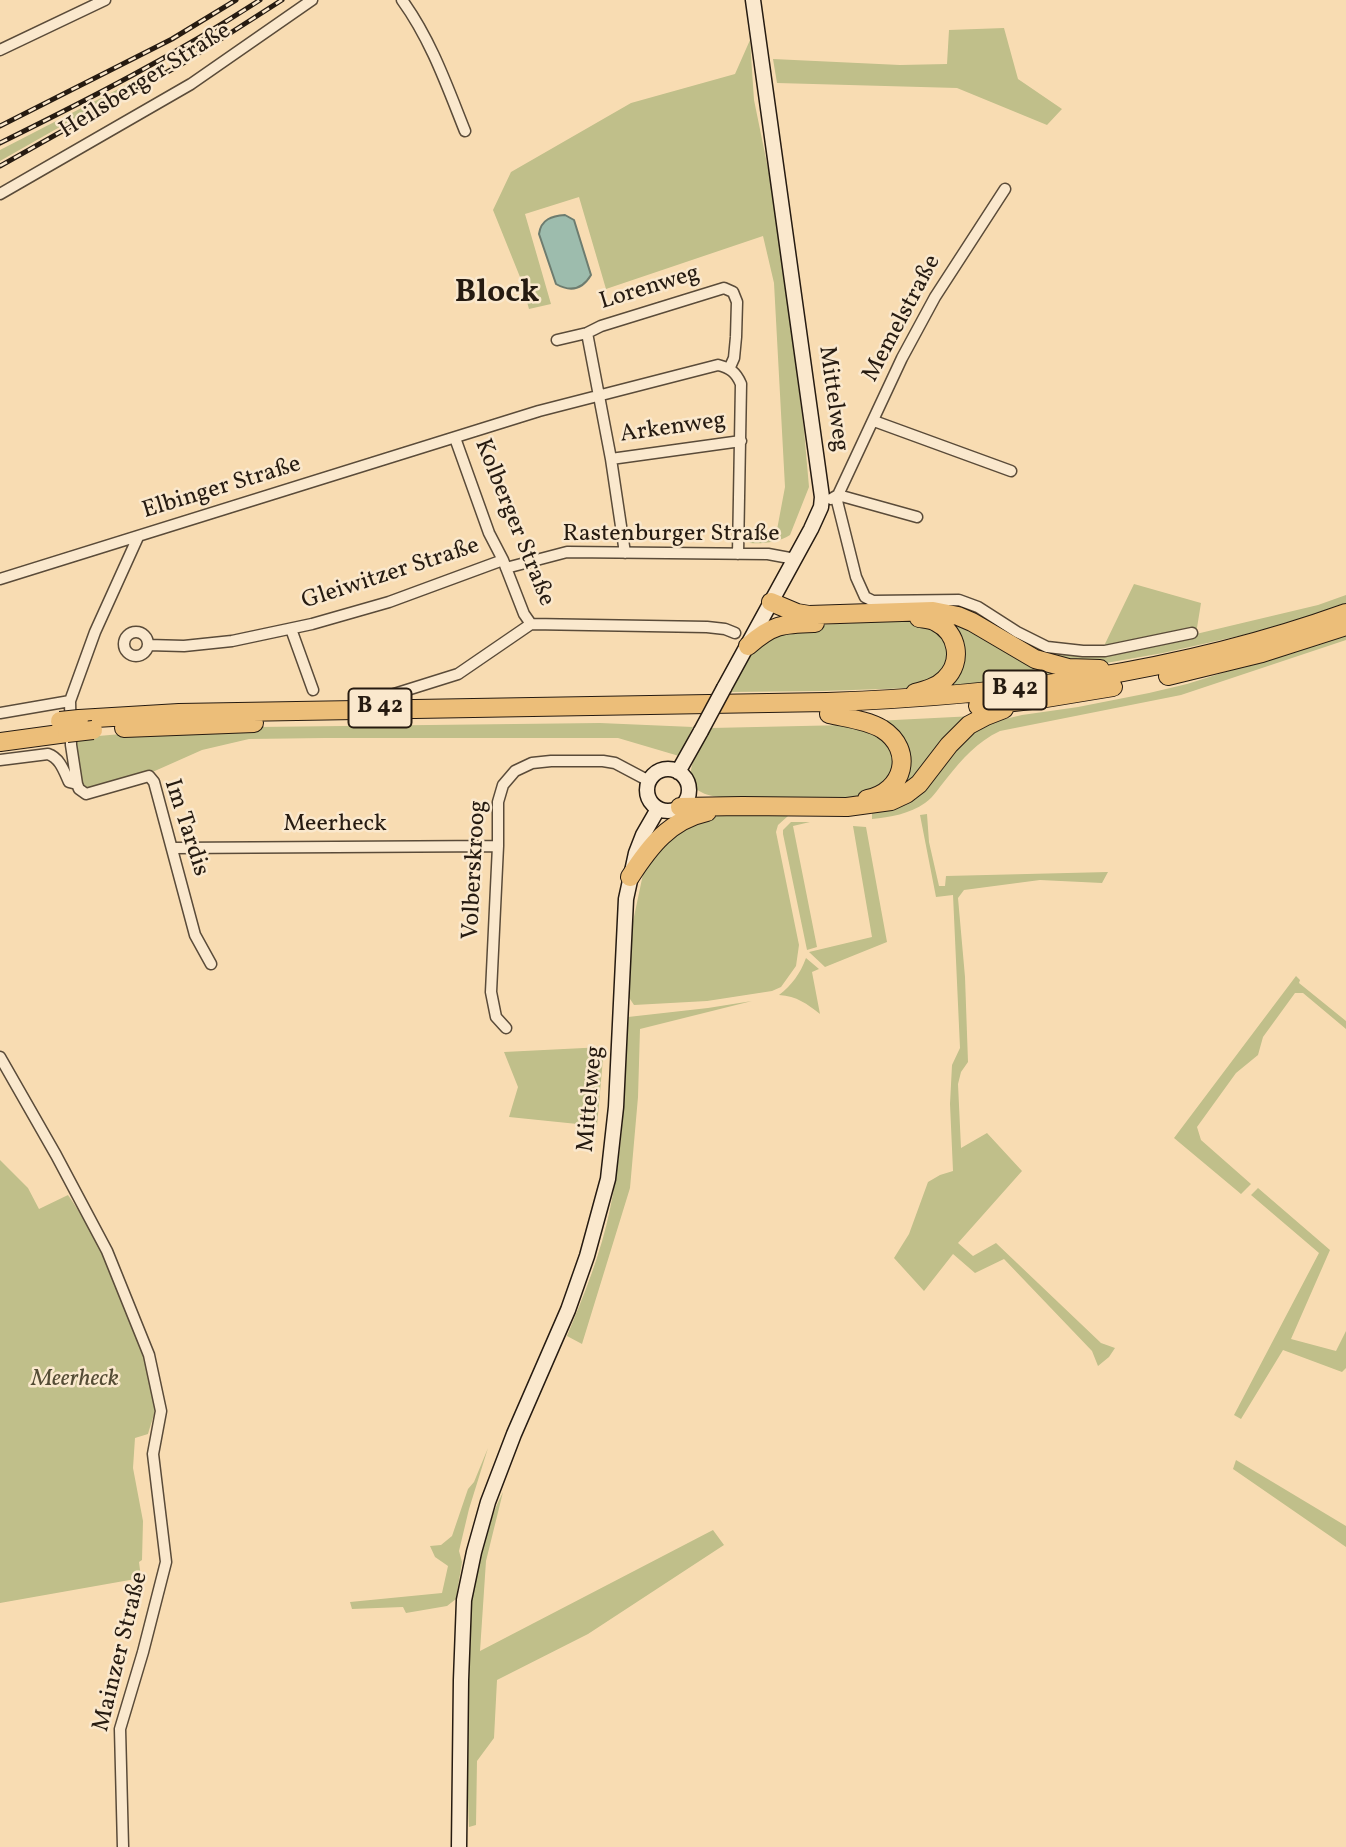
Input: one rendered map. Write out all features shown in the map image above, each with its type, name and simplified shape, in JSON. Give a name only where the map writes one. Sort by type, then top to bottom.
[{"type":"highway","points":[[768,608],[776,621],[787,624]]},
{"type":"highway","points":[[768,608],[809,615],[933,611],[945,613],[972,622],[1035,659],[1057,666],[1138,670]]},
{"type":"highway","name":"B 42","points":[[0,742],[75,726],[179,713],[694,705],[890,700],[972,694],[1093,679],[1138,670],[1249,643],[1346,612]]},
{"type":"highway","points":[[741,640],[787,624],[919,618],[943,626],[954,640],[956,648],[955,664],[950,673],[934,686],[890,700]]},
{"type":"highway","name":"B 42","points":[[0,730],[75,726],[829,714],[975,706],[1107,688],[1194,670],[1262,653],[1346,626]]},
{"type":"highway","points":[[684,799],[742,806],[848,807],[891,801],[919,784],[948,745],[969,725],[994,712],[1040,699]]},
{"type":"highway","points":[[684,799],[839,802],[874,797],[889,790],[898,777],[902,764],[900,751],[893,739],[875,726],[829,714]]},
{"type":"highway","points":[[630,877],[656,841],[673,826],[698,814],[742,806]]},
{"type":"main road","name":"Mittelweg","points":[[678,772],[724,688],[741,640],[768,608],[821,507],[817,454],[753,0]]},
{"type":"main road","points":[[661,770],[678,772],[686,780],[684,799],[669,811],[658,808],[648,799],[649,781],[661,770]]},
{"type":"main road","name":"Mittelweg","points":[[459,1847],[464,1600],[488,1502],[514,1434],[568,1310],[587,1256],[608,1179],[616,1107],[626,899],[643,835],[658,808]]},
{"type":"street","points":[[0,50],[106,0]]},
{"type":"street","name":"Heilsberger Straße","points":[[0,194],[191,84],[312,0]]},
{"type":"street","points":[[402,0],[418,21],[431,46],[466,131]]},
{"type":"street","name":"Memelstraße","points":[[837,496],[934,297],[1005,189]]},
{"type":"street","name":"Lorenweg","points":[[557,340],[587,333],[601,326],[724,288],[733,292],[737,302],[734,358],[730,368]]},
{"type":"street","name":"Lorenweg","points":[[587,333],[611,459],[625,553]]},
{"type":"street","name":"Elbinger Straße","points":[[0,579],[539,411],[718,365],[730,368]]},
{"type":"street","points":[[730,368],[741,384],[738,554]]},
{"type":"street","points":[[874,421],[1012,471]]},
{"type":"street","name":"Kolberger Straße","points":[[455,438],[489,533],[505,564],[524,614],[531,624]]},
{"type":"street","name":"Arkenweg","points":[[611,459],[741,441]]},
{"type":"street","points":[[837,496],[856,577],[866,597],[873,601],[958,600],[978,607],[1017,632],[1048,647],[1083,651],[1105,651],[1192,633]]},
{"type":"street","points":[[821,501],[837,496],[917,517]]},
{"type":"street","points":[[0,760],[48,754],[58,761],[69,782],[77,784],[71,745],[70,701],[95,632],[138,537]]},
{"type":"street","name":"Rastenburger Straße","points":[[505,564],[567,552],[768,554],[795,559]]},
{"type":"street","name":"Gleiwitzer Straße","points":[[148,645],[184,646],[232,641],[312,624],[505,564]]},
{"type":"street","points":[[391,695],[458,674],[531,624],[708,626],[724,629],[741,640]]},
{"type":"street","name":"Gleiwitzer Straße","points":[[291,628],[313,690]]},
{"type":"street","points":[[0,713],[70,701]]},
{"type":"street","name":"Volberskroog","points":[[506,1028],[496,1017],[491,992],[498,802],[503,785],[515,771],[532,763],[603,761],[615,763],[649,781]]},
{"type":"street","name":"Im Tardis","points":[[77,784],[86,794],[149,776],[154,782],[195,934],[211,964]]},
{"type":"street","name":"Meerheck","points":[[173,848],[498,846]]},
{"type":"street","name":"Mainzer Straße","points":[[0,1057],[107,1251],[149,1355],[161,1411],[153,1454],[166,1562],[120,1729],[123,1847]]},
{"type":"green space","points":[[1004,28],[1018,79],[1062,109],[1047,125],[957,88],[777,83],[773,59],[900,65],[947,64],[949,30]]},
{"type":"green space","points":[[750,40],[754,100],[773,193],[809,487],[790,535],[776,541],[760,543],[750,543],[746,536],[776,535],[785,487],[774,283],[763,236],[606,289],[579,197],[525,214],[551,304],[529,309],[520,277],[493,210],[511,172],[631,103],[735,74]]},
{"type":"green space","points":[[128,84],[130,87],[0,161],[0,150]]},
{"type":"green space","points":[[1134,584],[1201,603],[1196,634],[1318,605],[1346,595],[1346,607],[1292,624],[1163,653],[1095,665],[1062,662],[1009,640],[881,600],[952,596],[1047,645],[1103,648]]},
{"type":"green space","points":[[915,620],[940,630],[950,656],[942,674],[912,688],[731,692],[746,661],[762,640],[796,626]]},
{"type":"green space","points":[[953,620],[1067,674],[940,688],[951,679]]},
{"type":"green space","points":[[1346,634],[1346,640],[1181,695],[1000,731],[971,751],[925,803],[893,816],[872,819],[872,812],[947,758],[972,732],[988,723],[1187,684]]},
{"type":"green space","points":[[974,716],[920,774],[897,793],[906,771],[875,721]]},
{"type":"green space","points":[[600,723],[693,727],[679,756],[618,738],[249,739],[202,750],[148,774],[89,790],[80,783],[75,738],[168,730],[258,727]]},
{"type":"green space","points":[[847,725],[877,733],[895,753],[893,776],[864,796],[842,799],[720,797],[705,794],[695,788],[691,780],[694,760],[711,728]]},
{"type":"green space","points":[[927,814],[929,842],[939,886],[945,886],[946,876],[1108,872],[1102,883],[1040,880],[964,890],[958,898],[965,977],[968,1062],[961,1072],[958,1084],[961,1148],[987,1133],[1022,1171],[958,1243],[973,1256],[996,1243],[1101,1343],[1115,1348],[1098,1366],[1092,1351],[1004,1259],[975,1273],[953,1254],[924,1291],[894,1258],[909,1234],[928,1182],[953,1171],[950,1104],[952,1065],[960,1048],[953,895],[936,897],[920,815]]},
{"type":"green space","points":[[788,816],[778,825],[776,832],[799,945],[796,966],[781,987],[772,991],[707,1001],[634,1005],[628,996],[631,931],[643,874],[650,859],[667,837],[707,817]]},
{"type":"green space","points":[[791,822],[810,822],[793,826],[817,947],[807,950],[783,834],[783,830]]},
{"type":"green space","points":[[853,826],[866,827],[887,942],[825,967],[809,952],[872,937]]},
{"type":"green space","points":[[806,958],[819,969],[812,972],[820,1014],[796,999],[779,995],[795,979]]},
{"type":"green space","points":[[1296,976],[1300,980],[1299,983],[1346,1021],[1346,1029],[1303,993],[1295,993],[1263,1037],[1258,1055],[1236,1073],[1197,1127],[1201,1140],[1251,1184],[1241,1194],[1174,1138]]},
{"type":"green space","points":[[752,1001],[640,1029],[638,1097],[630,1188],[582,1344],[567,1336],[597,1258],[615,1185],[623,1113],[628,1017]]},
{"type":"green space","points":[[604,1047],[597,1126],[509,1117],[518,1087],[504,1052]]},
{"type":"green space","name":"Meerheck","points":[[0,1160],[28,1188],[39,1209],[68,1195],[79,1211],[107,1263],[146,1358],[156,1402],[148,1434],[135,1438],[133,1468],[143,1521],[142,1560],[139,1562],[141,1578],[0,1603]]},
{"type":"green space","points":[[1258,1188],[1330,1250],[1291,1339],[1336,1351],[1346,1331],[1346,1368],[1342,1372],[1283,1350],[1241,1419],[1234,1415],[1319,1253],[1251,1195]]},
{"type":"green space","points":[[488,1448],[459,1551],[462,1562],[456,1599],[447,1606],[406,1613],[403,1607],[352,1609],[350,1602],[442,1593],[448,1566],[435,1557],[430,1546],[441,1545],[452,1536],[468,1489],[474,1482]]},
{"type":"green space","points":[[1236,1460],[1346,1526],[1346,1547],[1233,1469]]},
{"type":"green space","points":[[503,1492],[486,1561],[480,1651],[713,1530],[724,1545],[588,1634],[497,1680],[494,1738],[477,1761],[476,1825],[469,1827],[466,1700],[470,1613],[487,1530]]},
{"type":"shaded area","points":[[565,215],[574,220],[591,275],[584,284],[575,288],[556,284],[539,234],[548,219]]},
{"type":"railway","points":[[0,126],[172,39],[236,0]]},
{"type":"railway","points":[[0,143],[132,75],[260,0]]},
{"type":"railway","points":[[0,166],[185,62],[282,0]]},
{"type":"district","name":"Block","points":[[497,295]]}]
